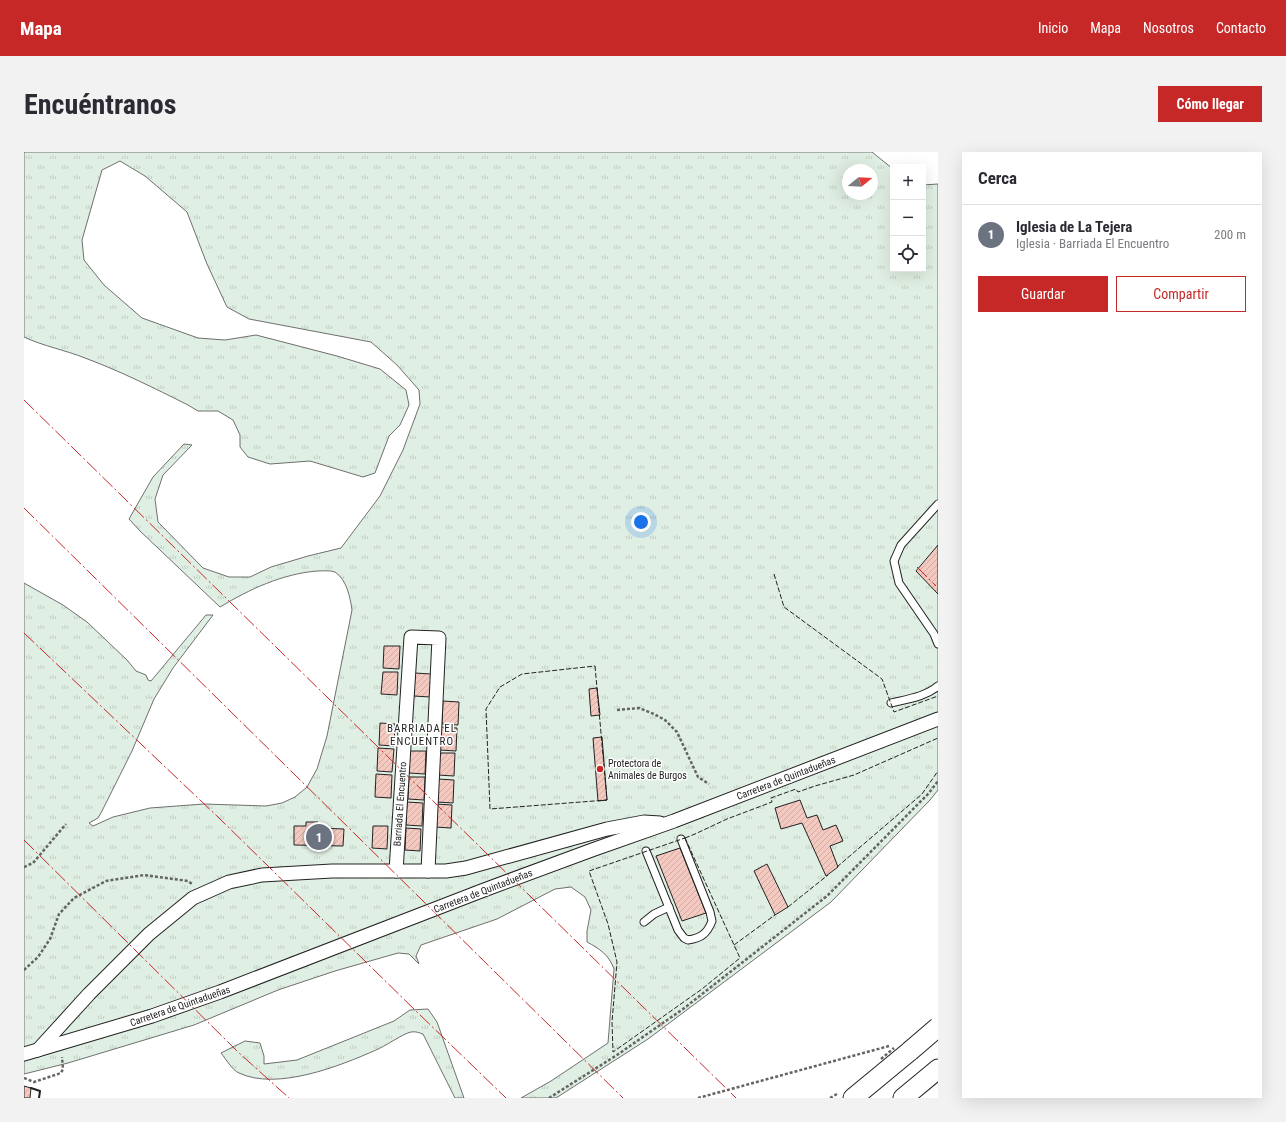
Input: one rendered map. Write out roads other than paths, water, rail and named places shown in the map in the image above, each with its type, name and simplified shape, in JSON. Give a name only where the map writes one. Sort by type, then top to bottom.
[{"type":"main road","points":[[853,1098],[938,1027]]},
{"type":"main road","points":[[903,1098],[938,1069]]},
{"type":"street","name":"Barriada El Encuentro","points":[[396,871],[411,637],[439,638],[428,870]]},
{"type":"street","name":"Carretera de Quintadueñas","points":[[24,1054],[152,1016],[220,992],[513,880],[669,823],[938,719]]},
{"type":"street","points":[[38,1050],[89,994],[149,934],[192,898],[229,882],[262,875],[332,871],[396,871],[466,868],[607,829],[644,822],[669,823]]},
{"type":"lane","points":[[938,504],[901,545],[894,561],[899,583],[934,634],[938,644]]},
{"type":"lane","points":[[891,703],[916,697],[938,686]]},
{"type":"lane","points":[[646,850],[678,930],[684,938],[688,940],[697,939],[706,932],[712,921],[710,912],[681,839]]},
{"type":"lane","points":[[644,922],[654,914],[669,907]]},
{"type":"place","name":"Protectora de Animales de Burgos","points":[[600,769]]},
{"type":"place","name":"Iglesia de La Tejera","points":[[319,837]]},
{"type":"district","name":"BARRIADA EL ENCUENTRO","points":[[422,734]]}]
